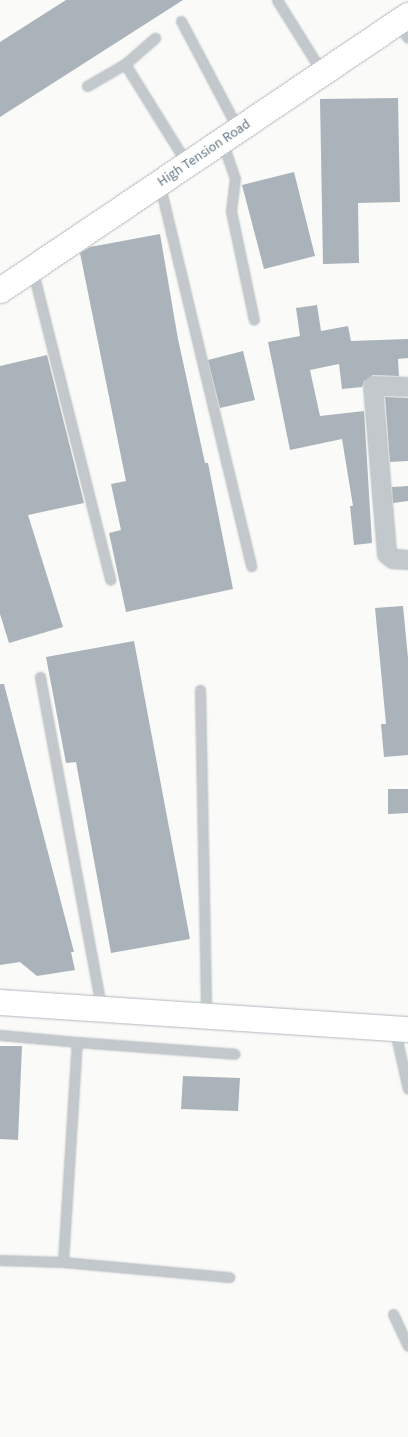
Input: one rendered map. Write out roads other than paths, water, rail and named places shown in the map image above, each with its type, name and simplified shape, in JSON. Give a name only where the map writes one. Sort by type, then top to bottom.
[{"type":"main road","name":"High Tension Road","points":[[0,290],[322,72],[404,25]]},
{"type":"main road","points":[[0,1002],[401,1029]]},
{"type":"street","points":[[408,387],[373,386],[387,554],[392,559],[408,560]]},
{"type":"lane","points":[[277,0],[322,72]]},
{"type":"lane","points":[[181,21],[230,135],[235,178],[231,210],[254,320]]},
{"type":"lane","points":[[87,86],[125,64],[155,38]]},
{"type":"lane","points":[[125,64],[188,164]]},
{"type":"lane","points":[[159,184],[251,566]]},
{"type":"lane","points":[[32,268],[110,579]]},
{"type":"lane","points":[[40,677],[102,1009]]},
{"type":"lane","points":[[200,690],[206,1016]]},
{"type":"lane","points":[[401,1029],[408,1089]]},
{"type":"lane","points":[[0,1035],[235,1054]]},
{"type":"lane","points":[[63,1262],[77,1042]]},
{"type":"lane","points":[[0,1260],[63,1262],[229,1277]]},
{"type":"lane","points":[[392,1314],[408,1346]]}]
